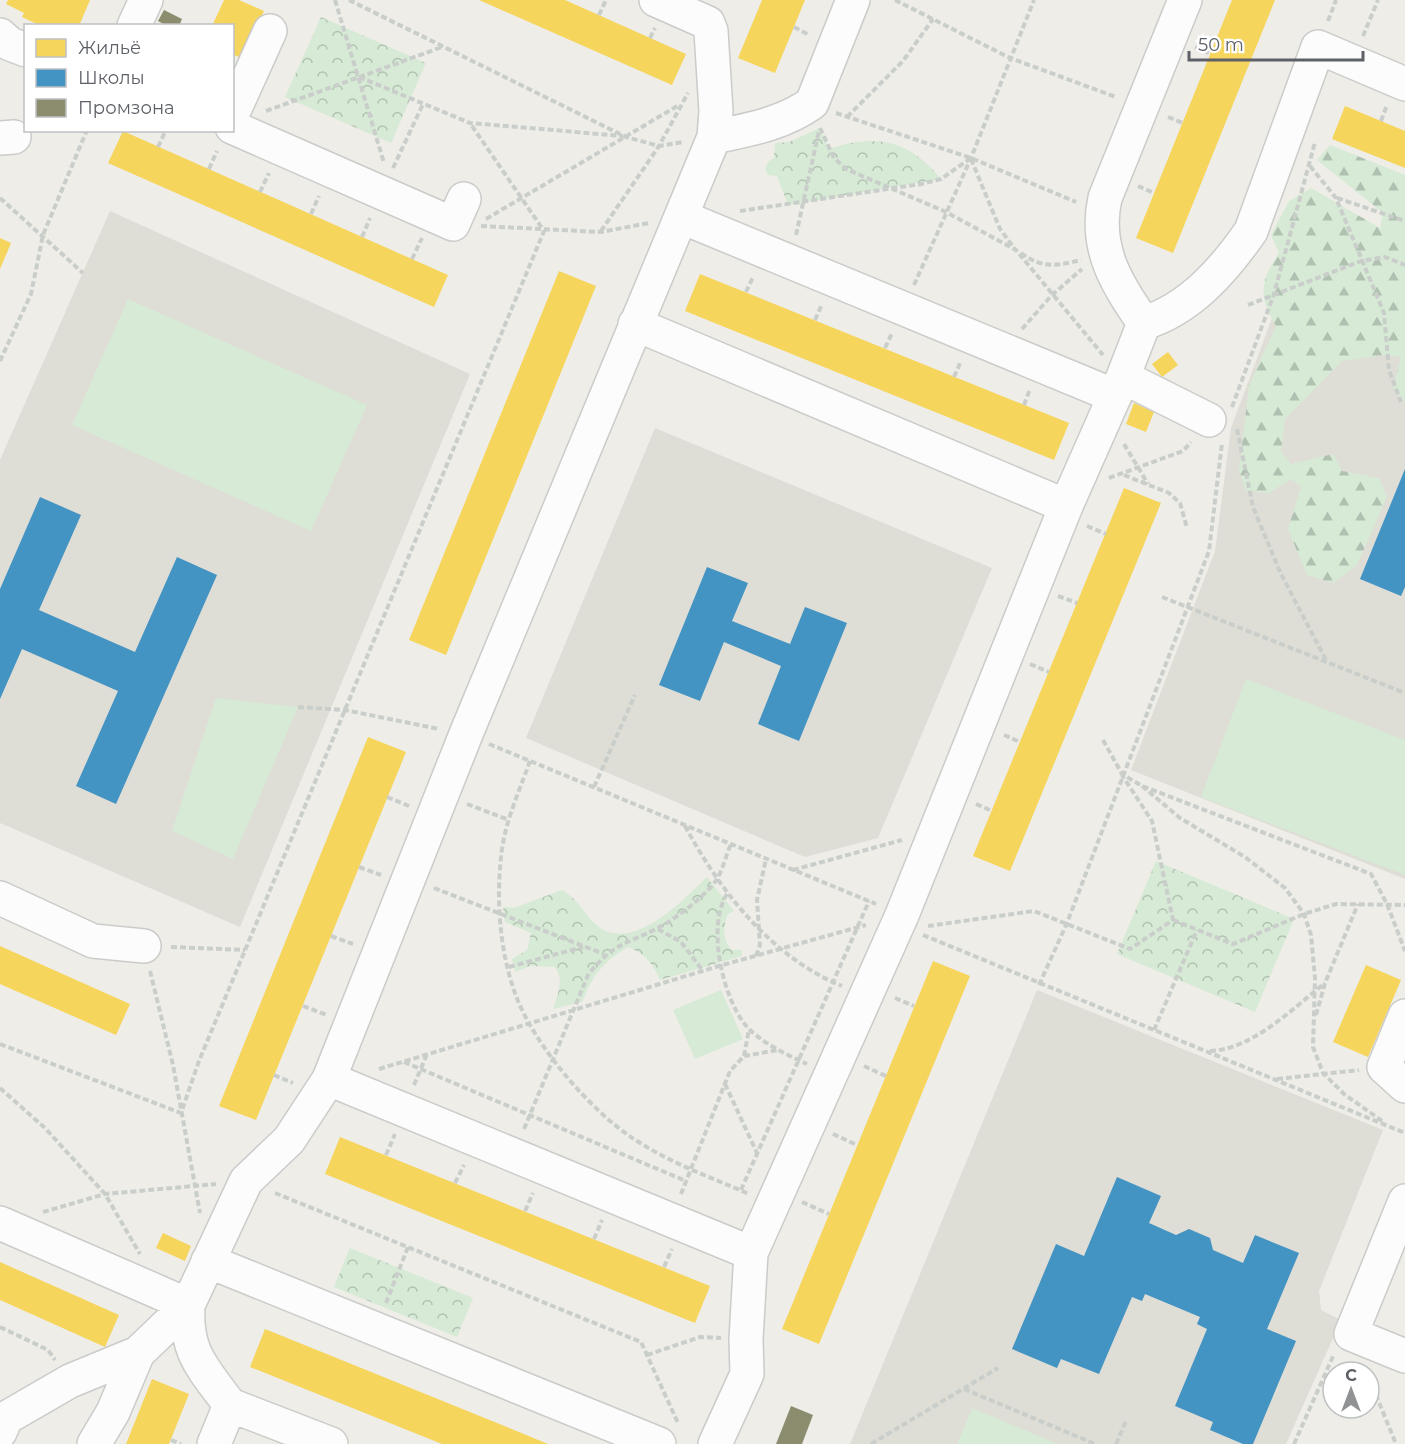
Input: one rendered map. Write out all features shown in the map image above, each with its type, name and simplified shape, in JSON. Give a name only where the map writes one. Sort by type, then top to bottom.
[{"type":"lane","points":[[135,24],[146,0]]},
{"type":"lane","points":[[94,1444],[113,1412],[138,1353],[175,1299],[208,1261],[246,1181],[289,1140],[332,1081],[408,878],[466,734],[714,137],[716,111],[711,31],[708,23],[656,0]]},
{"type":"lane","points":[[714,137],[797,114],[818,113],[853,0]]},
{"type":"lane","points":[[1144,323],[1099,254],[1102,213],[1105,198],[1185,0]]},
{"type":"lane","points":[[248,113],[270,31]]},
{"type":"lane","points":[[715,1444],[747,1374],[746,1339],[751,1252],[866,995],[903,923],[936,830],[1070,496],[1114,398],[1144,323],[1178,309],[1199,292],[1236,253],[1251,231],[1282,139],[1318,47],[1405,84]]},
{"type":"lane","points":[[234,128],[453,224],[464,199]]},
{"type":"lane","points":[[682,217],[1114,398],[1224,426]]},
{"type":"lane","points":[[635,324],[1070,496]]},
{"type":"lane","points":[[0,898],[93,941],[144,946]]},
{"type":"lane","points":[[1394,1076],[1405,1016]]},
{"type":"lane","points":[[332,1081],[751,1252]]},
{"type":"lane","points":[[1405,1201],[1351,1334],[1405,1356]]},
{"type":"lane","points":[[1,1223],[175,1299],[187,1329],[194,1356],[230,1405],[332,1444]]},
{"type":"lane","points":[[208,1261],[375,1329],[669,1434]]},
{"type":"lane","points":[[0,1432],[6,1419],[70,1381],[138,1353]]},
{"type":"lane","points":[[214,1444],[230,1405]]},
{"type":"path","points":[[335,0],[385,166]]},
{"type":"path","points":[[349,0],[626,137]]},
{"type":"path","points":[[599,15],[606,0]]},
{"type":"path","points":[[895,0],[1010,58],[1183,123]]},
{"type":"path","points":[[885,348],[971,158],[1034,0]]},
{"type":"path","points":[[1352,61],[1378,0]]},
{"type":"path","points":[[847,117],[903,61],[933,19]]},
{"type":"path","points":[[248,113],[359,77],[443,46]]},
{"type":"path","points":[[601,232],[659,146],[679,105],[712,57]]},
{"type":"path","points":[[359,77],[470,123],[626,137],[659,146],[714,137]]},
{"type":"path","points":[[679,105],[475,226],[601,232],[682,217]]},
{"type":"path","points":[[818,113],[847,117],[971,158],[1102,213]]},
{"type":"path","points":[[818,113],[834,158],[846,169],[946,212],[1036,263],[1056,265],[1099,254]]},
{"type":"path","points":[[791,262],[818,113]]},
{"type":"path","points":[[470,123],[544,231]]},
{"type":"path","points":[[0,361],[31,294],[43,235],[86,132]]},
{"type":"path","points":[[158,147],[165,132]]},
{"type":"path","points":[[1039,985],[1067,922],[1209,551],[1224,426],[1274,294],[1317,136]]},
{"type":"path","points":[[1282,139],[1310,165],[1336,198],[1384,313],[1389,370],[1401,402]]},
{"type":"path","points":[[729,212],[893,189],[940,179],[971,158]]},
{"type":"path","points":[[971,158],[1000,229],[1051,296],[1114,398],[1119,434],[1149,485]]},
{"type":"path","points":[[0,198],[83,273]]},
{"type":"path","points":[[1336,198],[1405,221]]},
{"type":"path","points":[[181,1113],[245,950],[544,231]]},
{"type":"path","points":[[1003,350],[1051,296],[1099,254]]},
{"type":"path","points":[[1248,304],[1361,261],[1385,257],[1405,265]]},
{"type":"path","points":[[1070,496],[1183,451],[1224,426]]},
{"type":"path","points":[[1224,426],[1253,507],[1280,572],[1328,663]]},
{"type":"path","points":[[1122,475],[1169,493],[1180,503],[1187,528]]},
{"type":"path","points":[[1162,597],[1405,693]]},
{"type":"path","points":[[594,787],[635,695]]},
{"type":"path","points":[[298,707],[345,710],[466,734],[868,901],[903,923],[1039,985],[1405,1133]]},
{"type":"path","points":[[1103,740],[1152,821],[1173,920]]},
{"type":"path","points":[[530,761],[509,820],[501,855],[499,912],[508,967],[518,1000],[529,1022],[589,1104],[633,1138],[690,1170],[773,1204]]},
{"type":"path","points":[[1122,774],[1142,786],[1180,818],[1245,857],[1285,888],[1304,914],[1311,935],[1315,991],[1312,1047],[1323,1073],[1344,1094],[1388,1125]]},
{"type":"path","points":[[1142,786],[1371,874],[1387,904],[1405,951]]},
{"type":"path","points":[[442,794],[509,820]]},
{"type":"path","points":[[684,825],[727,894],[757,926],[796,960],[833,982],[866,995]]},
{"type":"path","points":[[792,870],[936,830]]},
{"type":"path","points":[[513,1154],[588,975],[604,954],[625,942],[657,929],[689,906],[717,880],[731,844]]},
{"type":"path","points":[[755,956],[760,945],[757,900],[766,859]]},
{"type":"path","points":[[408,878],[604,954]]},
{"type":"path","points":[[727,894],[720,904],[717,933],[719,966],[739,1016],[749,1028],[779,1050],[830,1075]]},
{"type":"path","points":[[741,1191],[868,901]]},
{"type":"path","points":[[1173,920],[1233,944],[1304,914],[1336,904],[1405,905]]},
{"type":"path","points":[[1314,1022],[1325,983],[1358,904]]},
{"type":"path","points":[[332,1081],[719,966],[857,928],[1034,911],[1067,922],[1130,949],[1173,920]]},
{"type":"path","points":[[657,929],[681,942],[702,971]]},
{"type":"path","points":[[1154,1030],[1197,930]]},
{"type":"path","points":[[200,1218],[173,1065],[144,946],[245,950]]},
{"type":"path","points":[[508,967],[584,946]]},
{"type":"path","points":[[1206,1052],[1227,1051],[1242,1043],[1283,1016],[1325,983]]},
{"type":"path","points":[[670,1219],[730,1071],[744,1056],[749,1028]]},
{"type":"path","points":[[0,1044],[181,1113]]},
{"type":"path","points":[[744,1056],[779,1050]]},
{"type":"path","points":[[403,1061],[686,1181]]},
{"type":"path","points":[[1276,1080],[1323,1073],[1394,1076]]},
{"type":"path","points":[[725,1084],[758,1154]]},
{"type":"path","points":[[0,1088],[45,1128],[105,1194],[175,1299]]},
{"type":"path","points":[[1,1223],[105,1194],[246,1181],[641,1342],[647,1355],[669,1434]]},
{"type":"path","points":[[375,1329],[408,1247]]},
{"type":"path","points":[[0,1327],[48,1350],[70,1381]]},
{"type":"path","points":[[647,1355],[700,1337],[746,1339]]},
{"type":"path","points":[[1294,1444],[1335,1353]]},
{"type":"path","points":[[871,1444],[998,1368]]},
{"type":"path","points":[[963,1389],[1095,1444]]},
{"type":"path","points":[[1381,1407],[1396,1444]]},
{"type":"path","points":[[1116,1444],[1126,1421]]},
{"type":"path","points":[[171,1440],[181,1444]]},
{"type":"shaded area","points":[[110,211],[470,374],[240,927],[0,823],[0,460]]},
{"type":"shaded area","points":[[1405,276],[1405,879],[1131,770],[1215,551],[1231,428],[1278,302]]},
{"type":"shaded area","points":[[655,428],[992,568],[878,838],[805,857],[526,738]]},
{"type":"shaded area","points":[[1037,990],[1383,1130],[1319,1291],[1321,1310],[1341,1320],[1323,1360],[1321,1360],[1321,1365],[1286,1444],[850,1444]]},
{"type":"green space","points":[[321,17],[426,63],[391,143],[285,97]]},
{"type":"green space","points":[[820,128],[829,149],[862,141],[891,143],[917,156],[941,179],[788,205],[777,176],[768,175],[765,169],[768,162],[774,158],[775,143],[789,142]]},
{"type":"green space","points":[[1330,145],[1405,175],[1405,402],[1393,389],[1401,357],[1384,355],[1342,361],[1285,419],[1281,451],[1291,464],[1333,454],[1342,471],[1379,478],[1387,497],[1357,565],[1333,583],[1307,575],[1288,529],[1301,487],[1291,479],[1269,493],[1246,491],[1239,470],[1249,386],[1276,326],[1264,297],[1265,280],[1279,253],[1271,235],[1289,201],[1311,188],[1380,228],[1383,213],[1317,160]]},
{"type":"green space","points":[[128,299],[367,405],[311,531],[72,425]]},
{"type":"green space","points":[[1246,679],[1405,740],[1405,875],[1201,797]]},
{"type":"green space","points":[[216,698],[298,707],[233,859],[172,831]]},
{"type":"green space","points":[[1156,861],[1294,919],[1255,1012],[1117,954]]},
{"type":"green space","points":[[707,877],[734,911],[728,914],[726,919],[725,937],[732,950],[742,950],[742,956],[660,980],[648,960],[628,947],[600,970],[590,984],[582,1002],[553,1009],[560,982],[555,967],[530,966],[515,972],[512,959],[527,950],[531,933],[505,922],[503,907],[514,908],[562,890],[576,901],[594,923],[608,932],[623,934],[639,930],[655,922]]},
{"type":"green space","points":[[721,990],[743,1039],[695,1059],[673,1010]]},
{"type":"green space","points":[[350,1248],[473,1298],[457,1337],[334,1287]]},
{"type":"green space","points":[[972,1408],[1058,1444],[957,1444]]},
{"type":"building: Жильё","points":[[8,0],[90,0],[80,24],[37,24],[22,17],[24,13],[6,4]]},
{"type":"building: Жильё","points":[[224,0],[239,0],[264,11],[243,59],[234,55],[234,24],[213,24]]},
{"type":"building: Жильё","points":[[479,0],[565,0],[686,54],[672,85]]},
{"type":"building: Жильё","points":[[762,0],[805,0],[775,73],[738,58]]},
{"type":"building: Жильё","points":[[1232,0],[1275,0],[1173,253],[1136,238]]},
{"type":"building: Жильё","points":[[1345,106],[1405,131],[1405,168],[1332,139]]},
{"type":"building: Жильё","points":[[123,132],[125,132],[448,275],[434,307],[108,163]]},
{"type":"building: Жильё","points":[[0,238],[11,243],[0,269]]},
{"type":"building: Жильё","points":[[559,271],[596,286],[446,655],[409,640]]},
{"type":"building: Жильё","points":[[700,274],[1069,423],[1054,460],[685,311]]},
{"type":"building: Жильё","points":[[1168,352],[1178,365],[1162,377],[1152,364]]},
{"type":"building: Жильё","points":[[1134,403],[1154,412],[1146,432],[1126,424]]},
{"type":"building: Жильё","points":[[1124,488],[1161,503],[1010,871],[973,856]]},
{"type":"building: Жильё","points":[[368,737],[406,752],[256,1120],[219,1106]]},
{"type":"building: Жильё","points":[[0,946],[130,1004],[116,1035],[0,984]]},
{"type":"building: Жильё","points":[[933,961],[970,976],[819,1344],[782,1329]]},
{"type":"building: Жильё","points":[[1366,965],[1401,980],[1368,1057],[1333,1042]]},
{"type":"building: Жильё","points":[[340,1137],[710,1286],[695,1323],[325,1174]]},
{"type":"building: Жильё","points":[[163,1233],[191,1246],[185,1261],[156,1248]]},
{"type":"building: Жильё","points":[[0,1262],[119,1315],[105,1347],[0,1300]]},
{"type":"building: Жильё","points":[[265,1329],[548,1444],[442,1444],[250,1367]]},
{"type":"building: Жильё","points":[[152,1379],[189,1394],[169,1444],[126,1444]]},
{"type":"building: Школы","points":[[1405,469],[1405,587],[1401,596],[1360,579]]},
{"type":"building: Школы","points":[[40,497],[81,515],[39,610],[135,652],[177,557],[217,575],[116,804],[76,786],[118,691],[22,649],[0,699],[0,589]]},
{"type":"building: Школы","points":[[707,567],[748,583],[732,621],[790,644],[805,607],[847,623],[799,741],[758,724],[781,666],[724,642],[700,701],[659,685]]},
{"type":"building: Школы","points":[[1117,1177],[1161,1196],[1149,1223],[1176,1235],[1189,1229],[1210,1238],[1213,1250],[1243,1263],[1255,1235],[1299,1253],[1267,1329],[1296,1341],[1253,1444],[1243,1444],[1210,1430],[1213,1422],[1175,1406],[1207,1329],[1197,1324],[1200,1317],[1145,1294],[1142,1301],[1132,1297],[1099,1374],[1061,1359],[1057,1368],[1012,1349],[1056,1244],[1084,1256]]},
{"type":"building: Промзона","points":[[164,10],[182,19],[180,24],[163,24],[158,21]]},
{"type":"building: Промзона","points":[[791,1406],[813,1415],[802,1444],[776,1444]]}]
